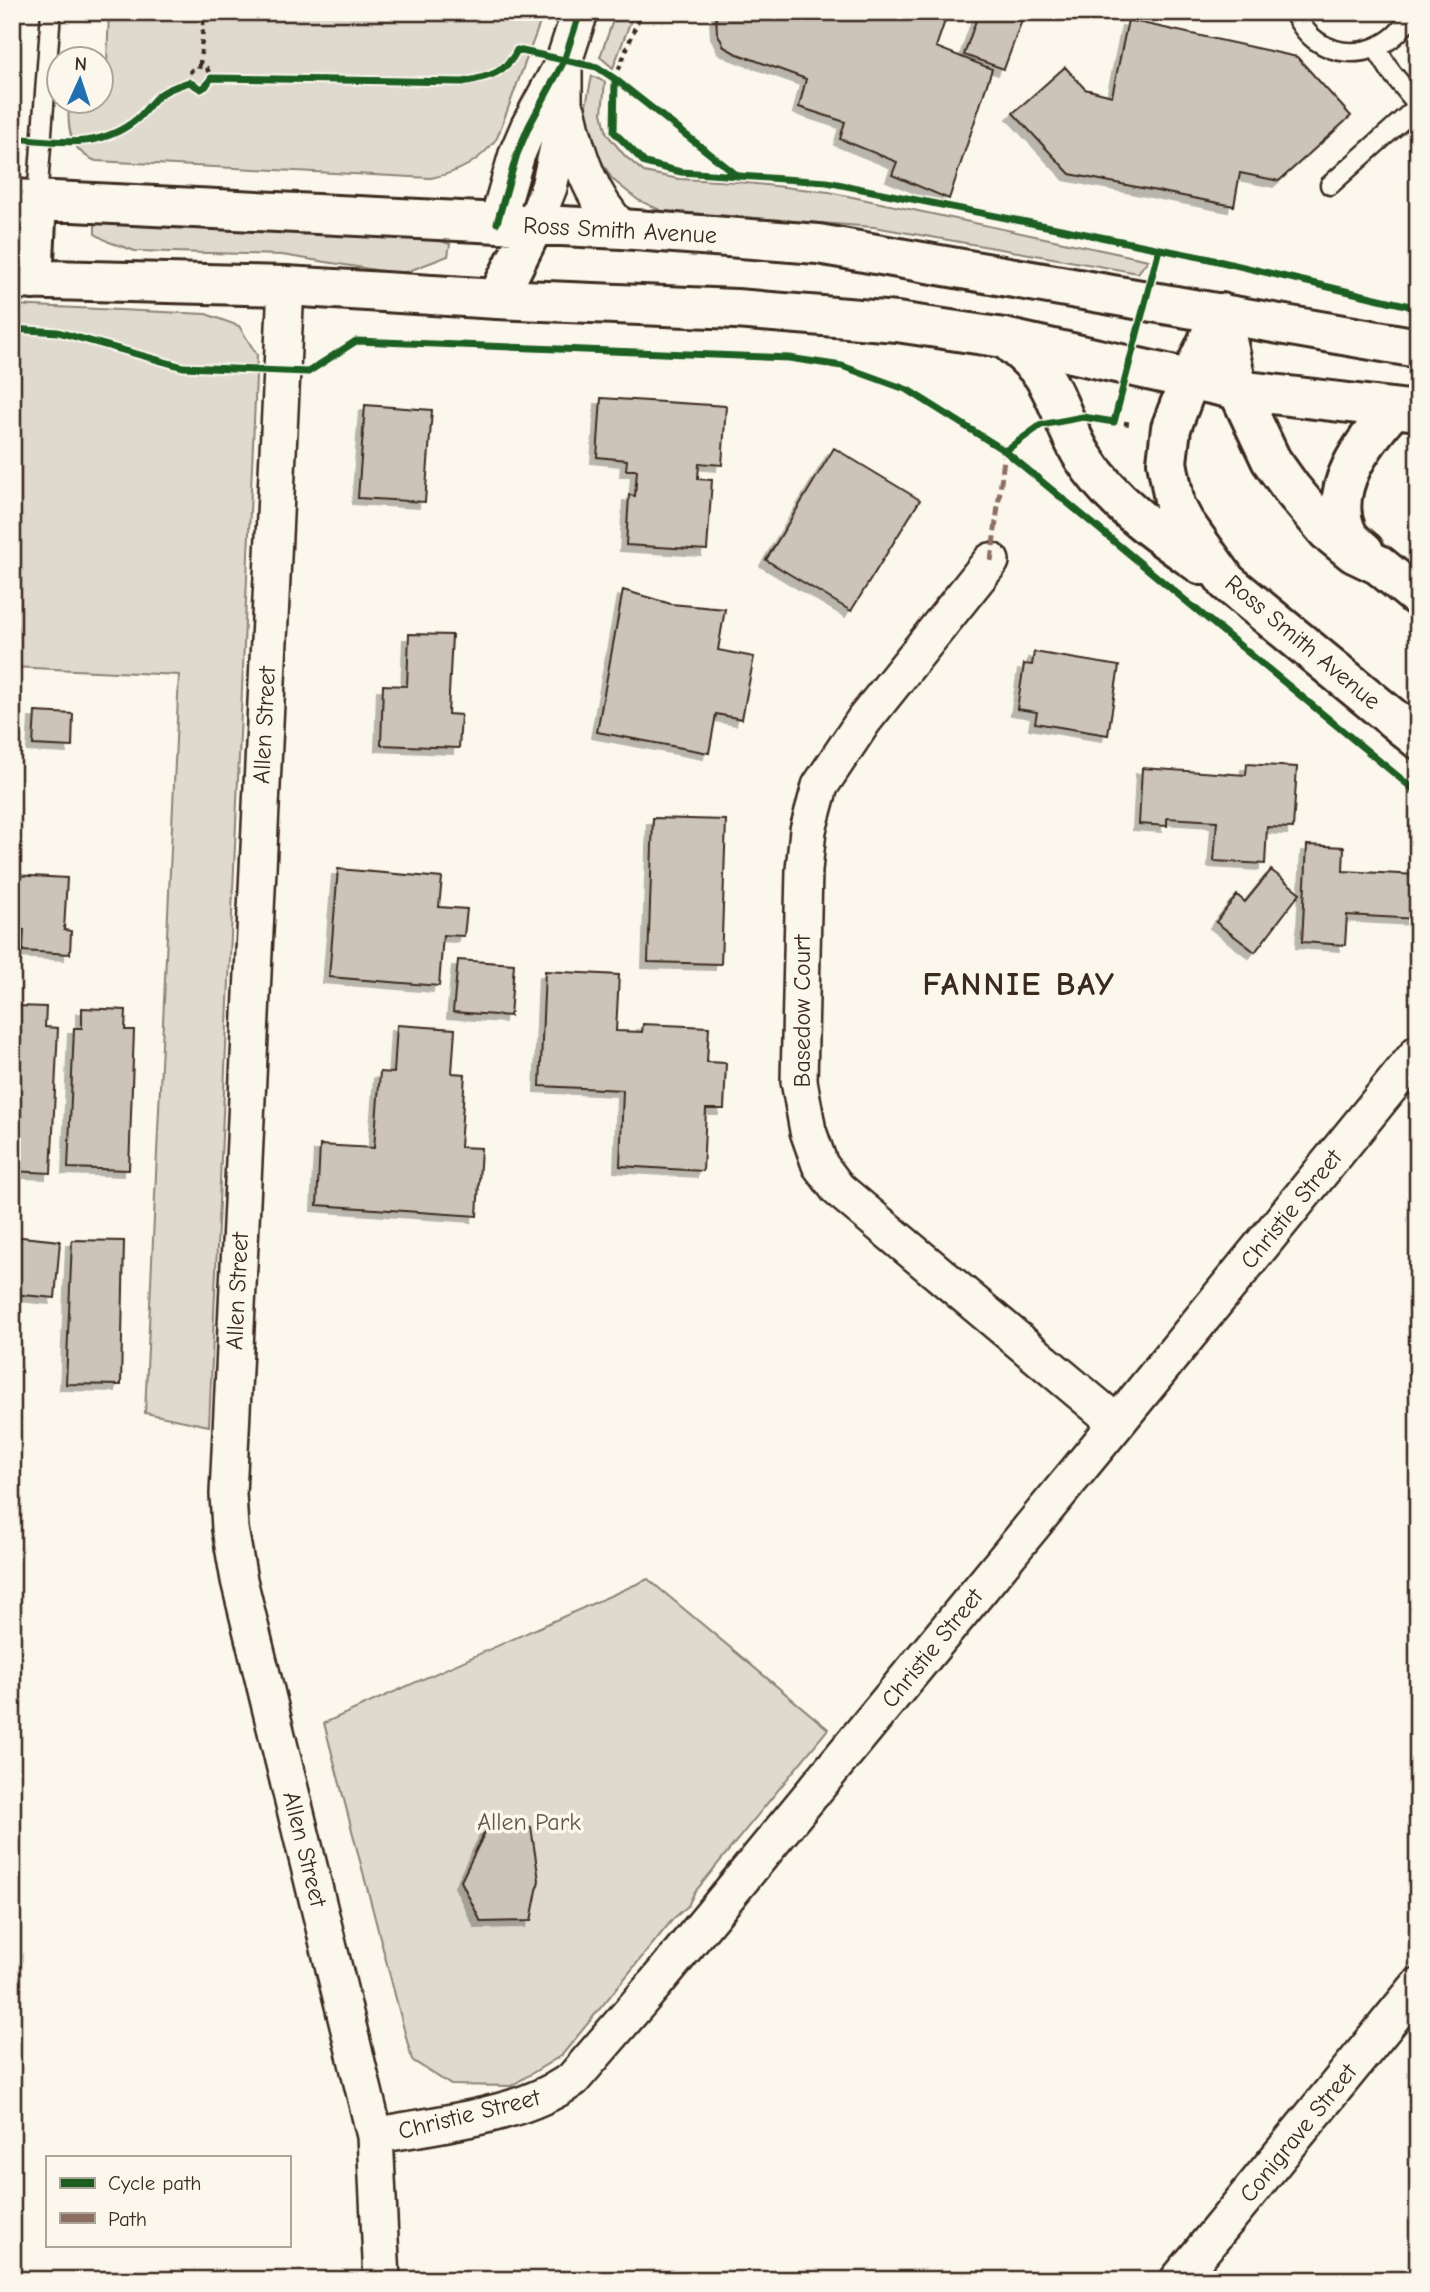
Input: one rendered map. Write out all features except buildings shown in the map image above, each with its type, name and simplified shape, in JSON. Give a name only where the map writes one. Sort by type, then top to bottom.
[{"type":"street","points":[[497,299],[515,224],[508,180],[529,126],[564,77],[580,12]]},
{"type":"street","points":[[564,77],[578,153],[586,174],[609,216],[622,229]]},
{"type":"street","name":"Ross Smith Avenue","points":[[25,199],[622,229],[818,244],[1418,348]]},
{"type":"street","points":[[25,199],[23,279],[286,286],[497,299],[748,309],[897,322],[1004,338],[1238,390],[1405,411]]},
{"type":"street","name":"Allen Street","points":[[286,286],[228,1494],[230,1529],[239,1580],[375,2136],[382,2280]]},
{"type":"street","name":"Ross Smith Avenue","points":[[1222,313],[1189,381],[1171,428],[1167,462],[1175,505],[1227,582],[1418,739]]},
{"type":"street","points":[[1222,313],[1238,390],[1270,460],[1327,531],[1354,553],[1378,565]]},
{"type":"street","points":[[1004,338],[1042,374],[1071,437],[1104,487],[1122,506],[1227,582]]},
{"type":"street","points":[[1405,411],[1355,459],[1348,474],[1343,501],[1345,530],[1378,565],[1418,597]]},
{"type":"street","name":"Basedow Court","points":[[991,561],[864,720],[820,786],[808,830],[804,870],[799,1081],[803,1110],[820,1165],[838,1189],[1117,1423]]},
{"type":"street","name":"Christie Street","points":[[375,2136],[537,2101],[573,2079],[655,1984],[1418,1053]]},
{"type":"street","name":"Conigrave Street","points":[[1178,2280],[1418,1986]]},
{"type":"lane","points":[[25,199],[51,12]]},
{"type":"lane","points":[[1293,12],[1304,30],[1318,43],[1337,51],[1356,52],[1376,48],[1394,39],[1407,24],[1412,12]]},
{"type":"lane","points":[[1330,185],[1418,105],[1391,72],[1376,48]]},
{"type":"path","points":[[200,65],[204,12]]},
{"type":"path","points":[[615,92],[615,79],[641,12]]},
{"type":"path","points":[[189,82],[190,70],[200,65],[207,68],[211,78]]},
{"type":"path","points":[[564,77],[597,67],[625,87]]},
{"type":"path","points":[[211,78],[224,78]]},
{"type":"path","points":[[206,86],[211,78]]},
{"type":"path","points":[[177,86],[189,82]]},
{"type":"path","points":[[189,82],[197,89]]},
{"type":"path","points":[[1065,420],[1083,416],[1114,422],[1128,366]]},
{"type":"green space","points":[[109,12],[544,12],[497,138],[483,154],[468,165],[431,178],[96,161],[87,157],[75,145],[69,116],[116,116],[116,46],[108,46]]},
{"type":"green space","points":[[616,12],[634,12],[613,68],[600,57]]},
{"type":"green space","points":[[592,76],[605,82],[602,113],[607,134],[625,156],[644,172],[679,179],[738,182],[829,192],[1148,260],[1138,273],[874,227],[662,211],[638,200],[612,179],[593,147],[585,110]]},
{"type":"green space","points":[[95,221],[432,238],[450,244],[448,256],[401,274],[282,255],[135,251],[95,234]]},
{"type":"green space","points":[[12,305],[206,314],[239,326],[257,355],[209,1426],[145,1413],[179,675],[12,667]]},
{"type":"green space","name":"Allen Park","points":[[648,1579],[828,1729],[694,1893],[688,1906],[673,1919],[562,2055],[511,2086],[451,2085],[412,2060],[324,1723]]},
{"type":"marked path","points":[[991,561],[1005,451]]},
{"type":"cycle path","points":[[497,223],[517,154],[564,61],[580,12]]},
{"type":"cycle path","points":[[12,138],[77,142],[107,136],[137,119],[155,99],[167,91],[189,82],[201,89],[211,78],[463,82],[495,73],[513,58],[517,50],[597,67],[615,79],[614,132],[645,163],[681,172],[827,182],[1205,258],[1418,308]]},
{"type":"cycle path","points":[[615,79],[738,176]]},
{"type":"cycle path","points":[[1005,451],[1041,425],[1083,417],[1114,422],[1159,249]]},
{"type":"cycle path","points":[[12,329],[58,332],[183,367],[308,372],[356,341],[789,358],[842,366],[908,390],[1005,451],[1418,793]]},
{"type":"district","name":"FANNIE BAY","points":[[1019,984]]}]
